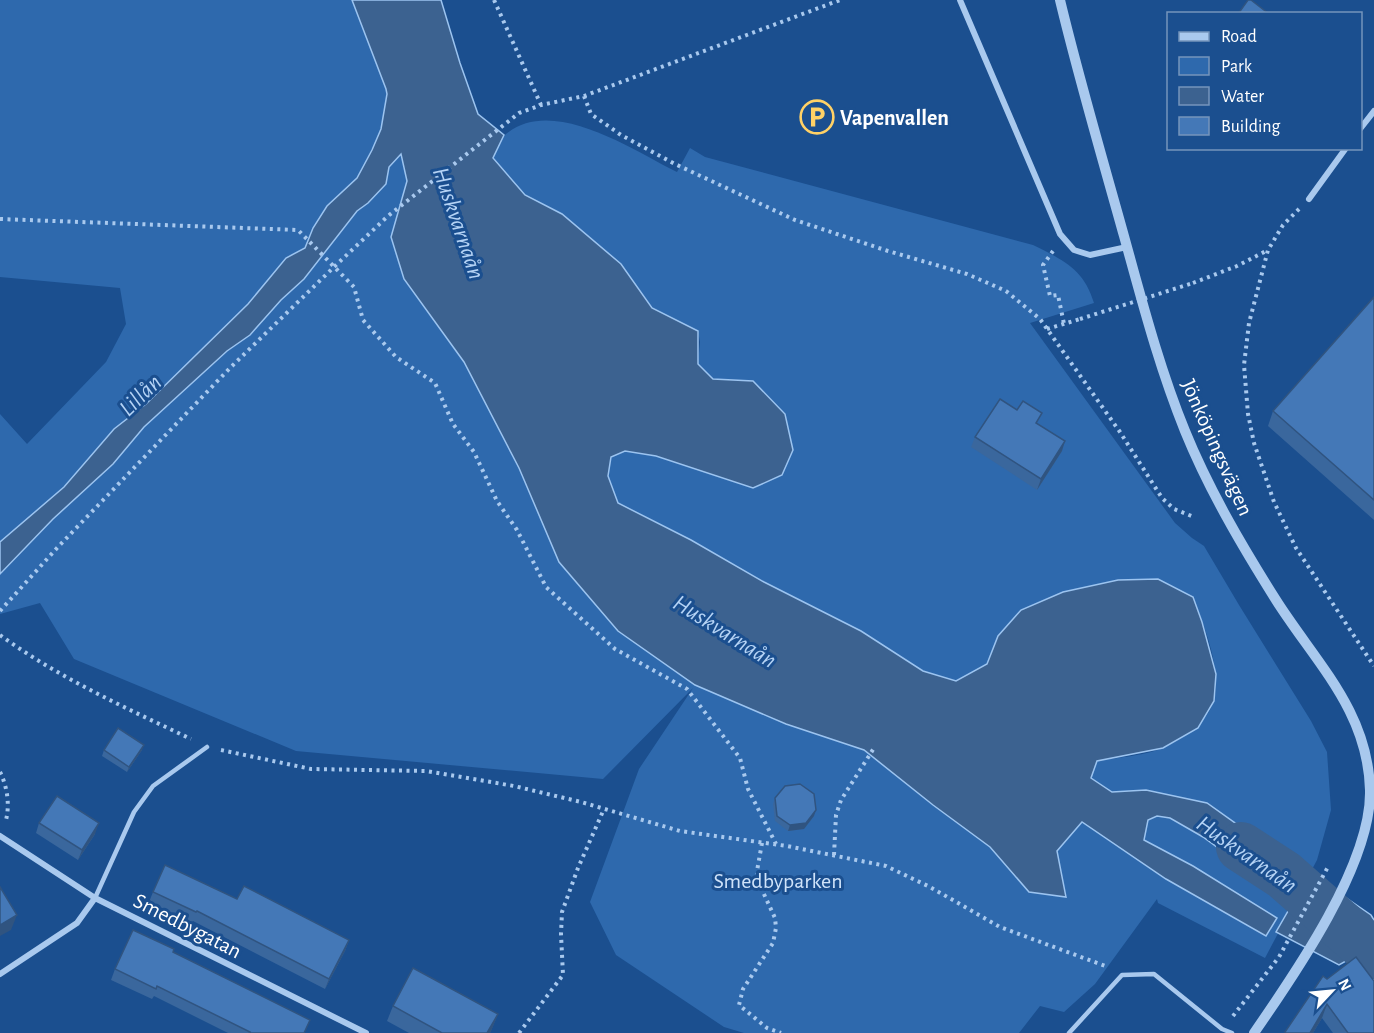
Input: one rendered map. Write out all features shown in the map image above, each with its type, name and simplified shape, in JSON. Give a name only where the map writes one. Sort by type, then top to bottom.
[{"type":"street","points":[[960,0],[1060,234],[1074,250],[1090,255],[1127,247]]},
{"type":"street","name":"Jönköpingsvägen","points":[[1060,0],[1148,324],[1167,383],[1204,475],[1235,533],[1352,714],[1363,738],[1368,764],[1370,792],[1362,840],[1336,902],[1288,984],[1254,1033]]},
{"type":"street","points":[[1362,126],[1374,111]]},
{"type":"street","points":[[1309,199],[1345,150]]},
{"type":"street","name":"Smedbygatan","points":[[1,837],[95,898],[366,1033]]},
{"type":"street","points":[[0,974],[77,923],[95,898]]},
{"type":"lane","points":[[95,898],[134,812],[153,786],[207,747]]},
{"type":"lane","points":[[1069,1033],[1122,975],[1154,974],[1222,1029],[1232,1033]]},
{"type":"path","points":[[494,0],[541,105]]},
{"type":"path","points":[[0,611],[57,548],[230,368],[335,266],[388,216],[519,113],[541,105],[584,96],[840,0]]},
{"type":"path","points":[[584,96],[591,114],[621,135],[675,164],[795,220],[888,251],[967,273],[1006,291],[1040,319],[1120,432],[1162,498],[1174,509],[1194,517]]},
{"type":"path","points":[[1309,199],[1283,225],[1268,250],[1249,324],[1244,365],[1248,414],[1254,443],[1274,502],[1296,548],[1374,666]]},
{"type":"path","points":[[0,219],[298,230],[354,287],[363,320],[396,357],[435,383],[453,424],[474,452],[497,501],[517,530],[546,587],[615,648],[687,689],[740,758],[748,789],[776,845]]},
{"type":"path","points":[[1047,329],[1193,283],[1237,266],[1268,250]]},
{"type":"path","points":[[1050,257],[1043,265],[1050,296],[1058,296],[1064,324]]},
{"type":"path","points":[[0,635],[43,664],[117,704],[207,747],[311,769],[426,771],[514,786],[680,831],[776,845],[886,866],[930,887],[1000,927],[1107,966],[1122,975]]},
{"type":"path","points":[[834,855],[836,815],[841,800],[874,748]]},
{"type":"path","points":[[0,772],[9,809],[1,837]]},
{"type":"path","points":[[519,1033],[527,1019],[563,975],[562,912],[604,809]]},
{"type":"path","points":[[762,843],[757,871],[763,892],[775,918],[776,928],[773,942],[744,989],[739,1005],[767,1028],[781,1033]]},
{"type":"path","points":[[1222,1029],[1270,970],[1329,865]]},
{"type":"green space","name":"Smedbyparken","points":[[0,0],[352,0],[386,89],[407,181],[391,237],[404,279],[464,362],[519,468],[559,562],[833,740],[864,750],[990,847],[1029,892],[1066,897],[1056,851],[1082,822],[1137,814],[1178,797],[1146,790],[1112,792],[1091,778],[1090,765],[1097,761],[1141,754],[1165,747],[1187,734],[1201,722],[1211,708],[1216,688],[1214,661],[1193,597],[1118,580],[1063,592],[1021,610],[998,636],[987,664],[956,681],[923,671],[861,631],[764,582],[691,540],[618,503],[608,476],[611,457],[625,451],[656,456],[785,414],[753,381],[713,379],[698,364],[700,342],[698,331],[652,308],[621,264],[562,214],[525,195],[493,158],[504,136],[525,124],[546,120],[569,123],[616,140],[677,172],[690,148],[705,157],[1033,245],[1071,267],[1090,291],[1094,303],[1030,323],[1175,523],[1204,546],[1311,721],[1327,752],[1331,810],[1317,860],[1265,958],[1158,903],[1157,899],[1095,984],[1064,1012],[1040,1006],[1019,1033],[744,1033],[724,1027],[616,955],[590,902],[639,769],[693,688],[603,779],[296,751],[74,659],[40,603],[0,614],[0,414],[27,444],[106,362],[126,324],[120,288],[0,277]]},
{"type":"water","points":[[352,0],[441,0],[478,114],[504,135],[493,158],[525,195],[562,214],[621,264],[652,308],[698,331],[698,364],[713,379],[753,381],[785,414],[793,450],[782,475],[753,488],[656,456],[625,451],[611,457],[608,476],[618,503],[691,540],[764,582],[861,631],[923,671],[956,681],[987,664],[998,636],[1021,610],[1063,592],[1118,580],[1158,579],[1193,597],[1216,674],[1214,701],[1198,728],[1163,748],[1097,761],[1091,778],[1112,792],[1146,790],[1207,803],[1304,872],[1288,899],[1203,837],[1170,818],[1157,816],[1148,820],[1144,840],[1193,866],[1277,918],[1266,936],[1166,879],[1082,822],[1057,851],[1066,897],[1029,892],[990,847],[864,750],[786,724],[695,685],[618,631],[559,562],[519,468],[464,362],[404,279],[391,237],[407,181],[401,154],[389,167],[386,184],[357,211],[304,279],[281,300],[250,335],[227,351],[144,427],[113,464],[53,519],[0,574],[0,542],[64,487],[114,429],[146,404],[248,304],[286,258],[305,248],[313,228],[327,206],[357,178],[381,129],[387,94]]},
{"type":"water","name":"Huskvarnaån","points":[[1310,873],[1371,915],[1374,920],[1374,980],[1353,957],[1339,965],[1276,932]]},
{"type":"building","points":[[1248,0],[1251,0],[1266,12],[1239,12]]},
{"type":"building","points":[[1374,297],[1374,500],[1273,411]]},
{"type":"building","points":[[1000,399],[1017,410],[1023,401],[1042,413],[1036,423],[1065,441],[1041,479],[975,437]]},
{"type":"building","points":[[118,728],[144,745],[129,767],[104,750]]},
{"type":"building","points":[[800,784],[814,794],[816,810],[806,823],[790,825],[777,816],[775,798],[785,786]]},
{"type":"building","points":[[57,796],[99,823],[82,850],[39,823]]},
{"type":"building","points":[[165,865],[237,899],[244,886],[349,940],[329,979],[197,911],[153,892]]},
{"type":"building","points":[[0,887],[17,915],[0,925]]},
{"type":"building","points":[[133,930],[310,1020],[304,1033],[249,1033],[157,986],[156,989],[115,969]]},
{"type":"building","points":[[1356,957],[1374,981],[1374,1033],[1348,1033],[1327,1004],[1310,1033],[1286,1033],[1323,976],[1327,979]]},
{"type":"building","points":[[413,968],[498,1014],[487,1033],[442,1033],[393,1006]]},
{"type":"waterway","name":"Huskvarnaån","points":[[1241,847],[1284,875],[1374,954]]},
{"type":"place","name":"Vapenvallen","points":[[817,117]]},
{"type":"water label","name":"Lillån","points":[[140,395]]}]
